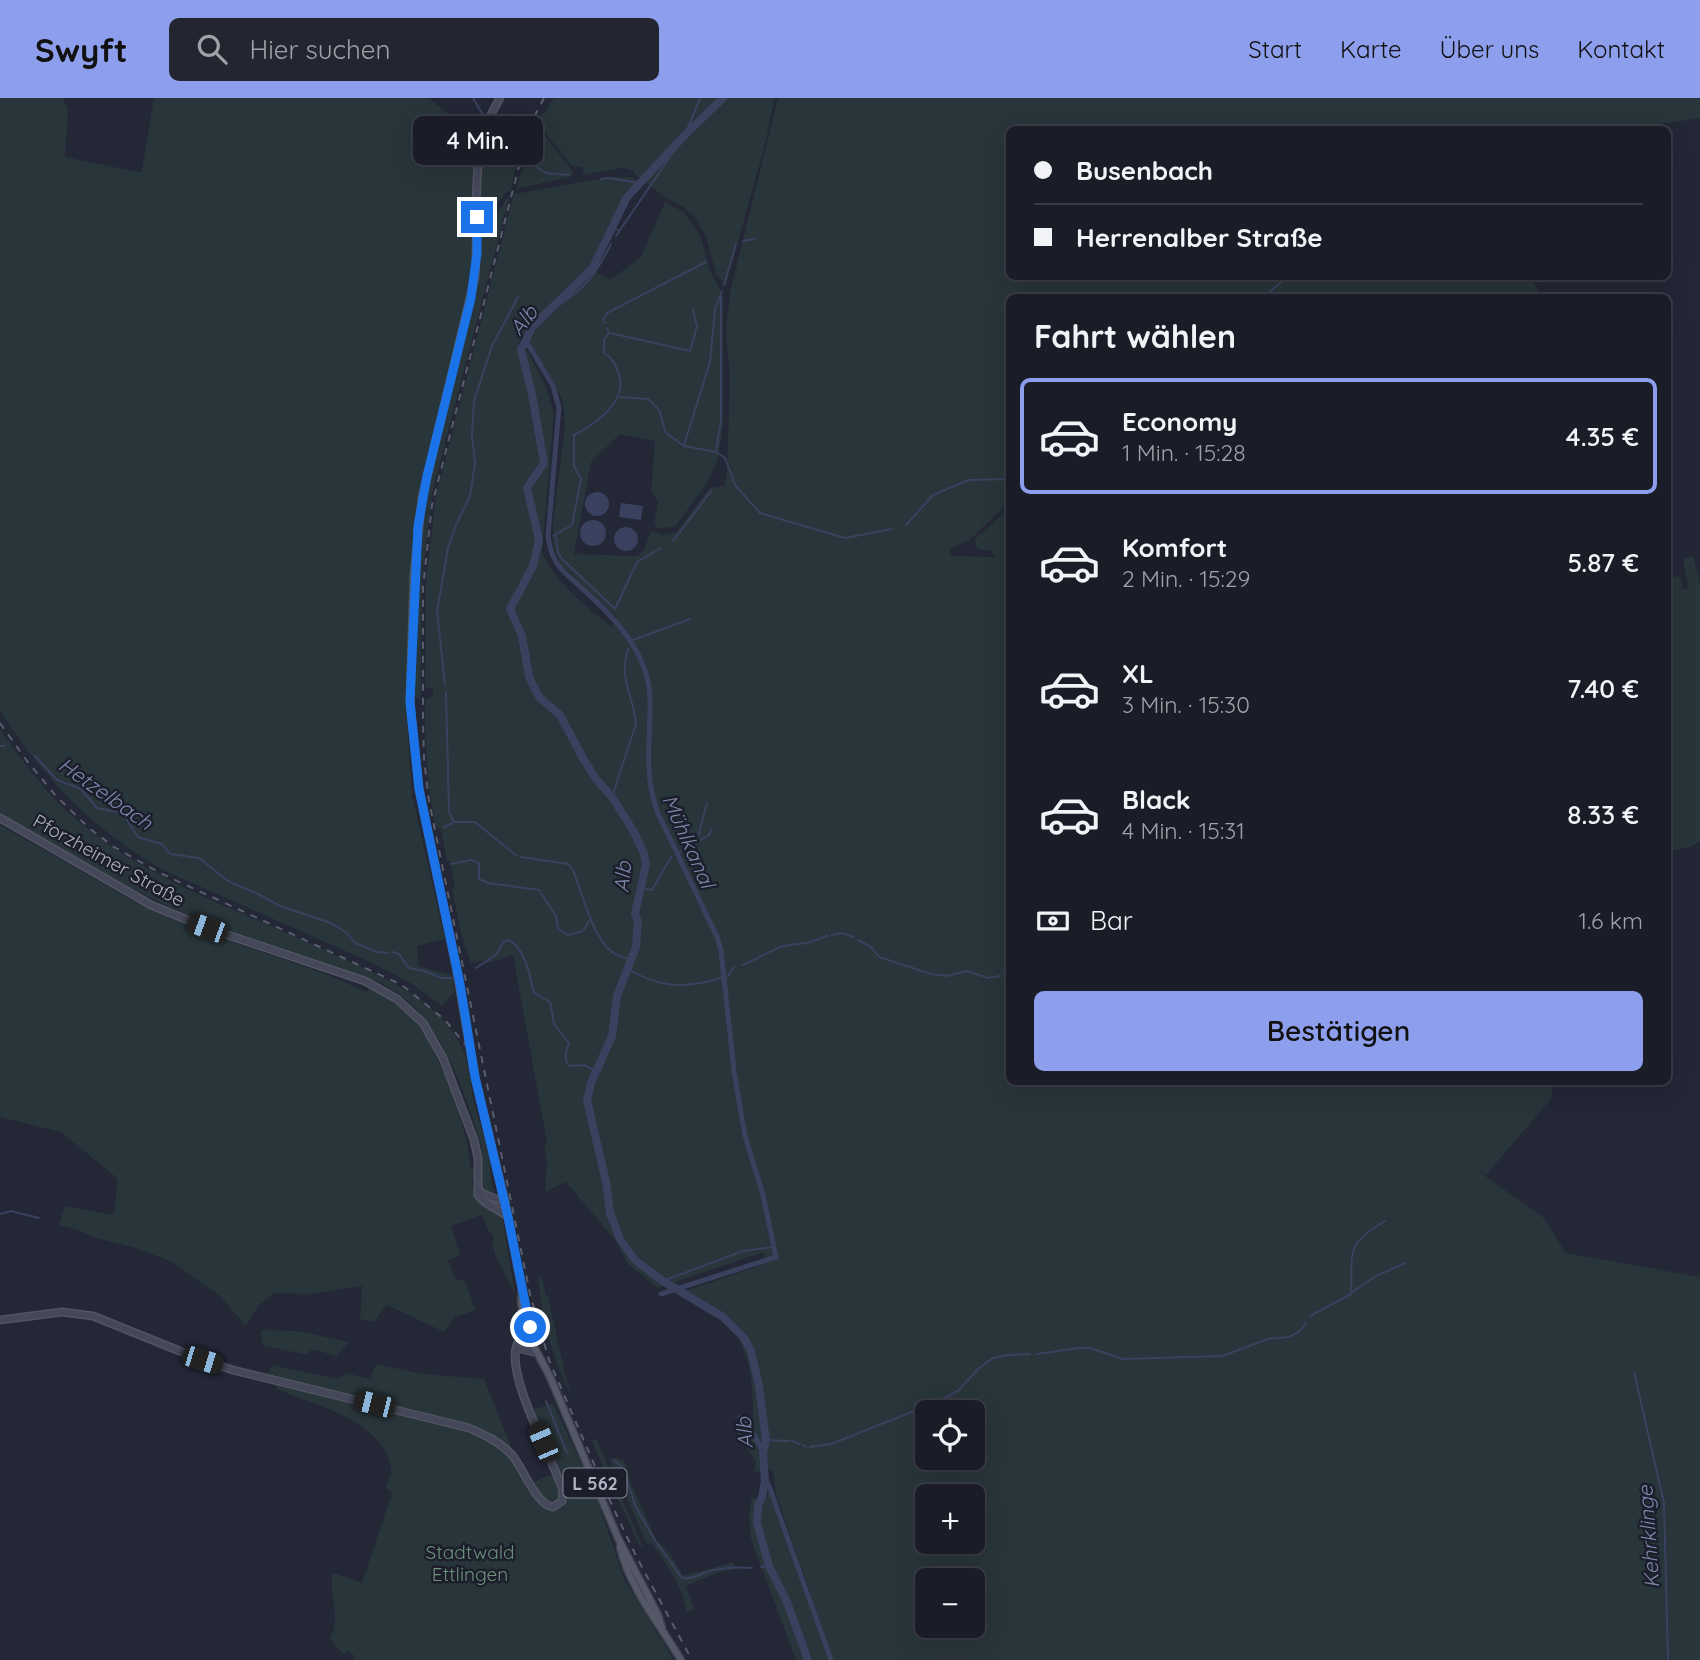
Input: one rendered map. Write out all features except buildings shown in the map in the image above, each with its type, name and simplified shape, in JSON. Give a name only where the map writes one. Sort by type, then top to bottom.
[{"type":"main road","points":[[500,98],[488,121],[479,151],[475,277],[422,498],[414,574],[410,702],[419,789],[456,966],[475,1077],[505,1202]]},
{"type":"main road","name":"Pforzheimer Straße","points":[[0,818],[151,905],[207,928],[358,978],[397,999],[423,1023],[443,1058],[474,1140],[478,1158],[478,1189]]},
{"type":"main road","points":[[491,1197],[496,1194],[500,1182]]},
{"type":"main road","points":[[478,1189],[505,1202]]},
{"type":"main road","points":[[478,1189],[480,1199],[508,1217]]},
{"type":"main road","points":[[496,1207],[505,1202]]},
{"type":"main road","name":"L 562","points":[[505,1202],[527,1333],[555,1388],[618,1538],[658,1615],[662,1628],[681,1660]]},
{"type":"main road","points":[[0,1320],[62,1312],[93,1315],[233,1370],[469,1428],[495,1440],[513,1456],[544,1504],[549,1507],[557,1506],[563,1498],[563,1491],[525,1399],[514,1364],[516,1350],[531,1339]]},
{"type":"main road","points":[[516,1350],[537,1353]]},
{"type":"green space","points":[[0,98],[63,98],[68,111],[65,157],[138,172],[142,171],[154,98],[429,98],[478,138],[473,185],[471,281],[418,498],[406,702],[412,795],[445,939],[417,946],[418,966],[452,975],[455,991],[442,1006],[409,982],[370,962],[163,870],[137,854],[71,801],[34,759],[0,711]]},
{"type":"green space","points":[[554,98],[775,98],[726,285],[716,274],[706,237],[695,217],[683,207],[667,199],[634,171],[623,168],[582,175],[584,168],[571,165],[537,123]]},
{"type":"green space","points":[[778,98],[1700,98],[1700,118],[1647,126],[1006,126],[1006,280],[1533,280],[1540,294],[1006,294],[1006,505],[971,539],[951,548],[950,552],[952,556],[995,557],[990,550],[976,547],[975,539],[1006,512],[1006,1085],[1553,1085],[1551,1099],[1486,1175],[1478,1171],[1543,1217],[1566,1253],[1700,1277],[1700,1660],[833,1660],[776,1494],[773,1472],[769,1469],[754,1472],[756,1462],[735,1430],[753,1418],[749,1366],[740,1342],[719,1317],[676,1294],[765,1264],[764,1252],[658,1288],[628,1264],[615,1240],[566,1182],[545,1192],[547,1160],[544,1146],[547,1143],[513,955],[487,963],[471,963],[462,937],[452,889],[455,889],[450,861],[447,862],[441,830],[435,825],[427,763],[425,700],[433,695],[433,689],[425,687],[426,580],[436,496],[514,194],[611,177],[631,177],[639,182],[626,196],[591,269],[610,280],[641,257],[665,202],[684,212],[700,235],[710,271],[722,293],[723,427],[718,459],[706,485],[675,527],[657,528],[654,524],[658,501],[651,492],[655,441],[620,434],[591,462],[574,554],[637,556],[644,550],[651,531],[663,535],[676,532],[710,488],[724,486],[727,473],[730,376],[726,332],[730,293]],"holes":[[[534,327],[529,341],[563,401],[565,425],[553,522],[553,547],[562,566],[617,618],[611,627],[563,583],[542,552],[554,414],[546,386],[528,352],[518,347],[519,341]]]},
{"type":"green space","points":[[535,127],[572,170],[573,176],[516,189]]},
{"type":"green space","points":[[522,136],[511,190],[487,215],[482,210],[478,192],[486,138],[517,139]]},
{"type":"green space","points":[[510,194],[432,493],[422,580],[421,699],[417,699],[414,695],[418,637],[415,630],[419,553],[426,494],[475,294],[479,271],[480,226],[484,221],[494,218]]},
{"type":"green space","points":[[1693,556],[1700,584],[1700,841],[1671,851],[1671,578],[1680,576],[1683,589],[1689,589],[1683,559]]},
{"type":"green space","points":[[0,729],[49,792],[71,815],[108,844],[165,878],[393,982],[427,1005],[442,1019],[460,1043],[466,1059],[488,1150],[494,1193],[487,1193],[481,1187],[482,1148],[454,1070],[435,1034],[409,1002],[389,987],[365,977],[204,921],[146,896],[0,813]]},
{"type":"green space","points":[[0,825],[139,904],[192,928],[323,973],[367,992],[369,987],[406,1011],[424,1034],[443,1070],[465,1135],[470,1167],[475,1168],[472,1183],[476,1198],[488,1208],[498,1211],[503,1221],[515,1294],[495,1254],[493,1235],[482,1215],[451,1226],[460,1255],[448,1261],[456,1280],[464,1280],[476,1310],[455,1317],[444,1332],[387,1305],[374,1322],[360,1319],[362,1286],[309,1294],[275,1293],[259,1305],[246,1326],[220,1296],[170,1261],[59,1225],[65,1206],[114,1215],[118,1179],[61,1132],[0,1117]]},
{"type":"green space","points":[[538,1277],[542,1277],[548,1296],[566,1379],[574,1399],[560,1371],[550,1341]]},
{"type":"green space","points":[[261,1330],[298,1331],[349,1342],[336,1356],[316,1350],[309,1351],[308,1355],[265,1346],[262,1344]]},
{"type":"green space","name":"Stadtwald Ettlingen","points":[[376,1364],[423,1374],[484,1379],[512,1449],[506,1454],[526,1485],[560,1471],[533,1410],[553,1403],[596,1496],[624,1579],[674,1660],[354,1660],[355,1656],[347,1651],[344,1655],[329,1638],[335,1623],[333,1573],[362,1583],[392,1493],[386,1488],[391,1467],[385,1451],[361,1426],[327,1408],[276,1389],[278,1376],[268,1374],[272,1365],[337,1379],[346,1373],[370,1379]]},
{"type":"green space","points":[[596,1439],[643,1547],[639,1545],[592,1441]]},
{"type":"green space","points":[[609,1458],[624,1461],[656,1539],[671,1555],[683,1576],[734,1562],[735,1569],[717,1573],[686,1586],[694,1609],[687,1613],[674,1576],[651,1543],[647,1544]]},
{"type":"green space","points":[[769,1492],[828,1660],[796,1660],[751,1539],[749,1515],[752,1497],[763,1503]]},
{"type":"water","points":[[597,492],[608,499],[609,504],[602,515],[597,516],[586,509],[585,504],[592,493]]},
{"type":"water","points":[[621,503],[643,506],[641,520],[619,517]]},
{"type":"water","points":[[593,520],[602,524],[606,533],[602,542],[593,546],[584,542],[580,533],[584,524]]},
{"type":"water","points":[[626,527],[635,530],[638,539],[635,548],[626,551],[617,548],[614,539],[617,530]]},
{"type":"waterway","points":[[473,98],[483,115]]},
{"type":"waterway","points":[[616,236],[685,135],[700,98]]},
{"type":"waterway","name":"Alb","points":[[723,98],[627,197],[592,269],[532,327],[521,350],[544,463],[527,488],[539,540],[533,566],[510,609],[522,636],[529,677],[539,697],[560,715],[596,779],[612,797],[634,832],[646,864],[635,914],[638,921],[636,947],[617,996],[612,1036],[591,1083],[587,1100],[606,1182],[610,1213],[620,1239],[635,1260],[663,1281],[723,1317],[744,1338],[751,1351],[766,1440],[763,1452],[765,1481],[758,1505],[757,1523],[769,1566],[787,1602],[808,1660]]},
{"type":"waterway","points":[[527,161],[546,173],[569,175]]},
{"type":"waterway","points":[[601,179],[639,183]]},
{"type":"waterway","name":"Alb","points":[[612,227],[619,231]]},
{"type":"waterway","points":[[743,241],[755,239]]},
{"type":"waterway","points":[[555,308],[588,281],[611,244]]},
{"type":"waterway","points":[[724,285],[736,244]]},
{"type":"waterway","points":[[605,323],[603,320],[607,313],[706,262]]},
{"type":"waterway","points":[[1268,294],[1283,280]]},
{"type":"waterway","points":[[684,445],[710,362],[715,309],[722,291]]},
{"type":"waterway","points":[[716,451],[721,420],[721,296]]},
{"type":"waterway","points":[[445,685],[437,611],[448,548],[470,496],[475,463],[472,435],[474,401],[492,346],[518,297]]},
{"type":"waterway","points":[[610,333],[690,351],[697,326],[693,310]]},
{"type":"waterway","points":[[553,536],[572,525],[581,479],[574,466],[574,435],[600,418],[615,402],[619,393],[619,374],[614,362],[604,353],[604,340],[609,333],[607,328]]},
{"type":"waterway","name":"Mühlkanal","points":[[525,339],[553,386],[559,408],[548,536],[550,546],[555,560],[564,572],[607,612],[632,643],[647,678],[650,698],[649,768],[653,796],[657,811],[721,950],[734,1071],[745,1136],[763,1195],[776,1257],[661,1294]]},
{"type":"waterway","points":[[620,397],[648,399],[659,410],[666,433],[684,446],[716,452],[725,458],[735,485],[760,513],[845,538],[892,529]]},
{"type":"waterway","points":[[906,525],[933,495],[968,480],[1006,479]]},
{"type":"waterway","points":[[673,541],[711,491]]},
{"type":"waterway","points":[[556,537],[558,553],[563,560],[615,609],[637,562],[661,548]]},
{"type":"waterway","points":[[633,640],[690,619]]},
{"type":"waterway","points":[[612,797],[636,724],[625,669],[628,649]]},
{"type":"waterway","points":[[446,692],[449,812],[454,822],[475,822],[517,856]]},
{"type":"waterway","name":"Hetzelbach","points":[[0,746],[5,746]]},
{"type":"waterway","name":"Hetzelbach","points":[[35,756],[57,780],[81,789],[97,808],[117,812],[127,820],[138,837],[162,844],[170,854],[199,858],[228,881],[280,906],[331,923],[347,933],[355,943],[377,952],[388,953]]},
{"type":"waterway","points":[[696,844],[707,803]]},
{"type":"waterway","points":[[444,827],[453,823]]},
{"type":"waterway","points":[[679,852],[709,835],[712,829]]},
{"type":"waterway","points":[[521,857],[568,864],[573,870],[598,935],[613,953],[631,960]]},
{"type":"waterway","points":[[641,888],[652,890],[671,857]]},
{"type":"waterway","points":[[451,864],[471,860],[479,863],[479,879],[488,883],[539,890],[556,916],[558,929],[568,935],[583,931],[591,918]]},
{"type":"waterway","points":[[831,935],[842,933],[854,937]]},
{"type":"waterway","points":[[743,965],[782,946],[807,943],[827,936]]},
{"type":"waterway","name":"Hetzelbach","points":[[476,968],[497,954],[503,942],[508,940],[514,944],[523,955],[534,993],[550,1002],[554,1024],[569,1043],[566,1061],[570,1066],[584,1065],[596,1071]]},
{"type":"waterway","points":[[858,940],[871,947],[879,957],[931,974],[947,976],[967,971],[988,978],[1000,976]]},
{"type":"waterway","name":"Hetzelbach","points":[[393,952],[399,954],[409,968],[442,978],[452,978]]},
{"type":"waterway","points":[[719,978],[728,976],[734,967]]},
{"type":"waterway","points":[[628,969],[650,980],[671,985],[717,979]]},
{"type":"waterway","points":[[0,1214],[11,1211],[39,1218]]},
{"type":"waterway","points":[[1310,1316],[1351,1294],[1353,1250],[1363,1236],[1385,1221]]},
{"type":"waterway","points":[[663,1281],[743,1251],[774,1247]]},
{"type":"waterway","points":[[1351,1293],[1376,1276],[1405,1263]]},
{"type":"waterway","points":[[1037,1354],[1090,1348],[1123,1359],[1222,1356],[1268,1339],[1289,1337],[1299,1332],[1306,1323]]},
{"type":"waterway","points":[[810,1447],[831,1444],[937,1402],[958,1391],[978,1369],[993,1358],[1030,1354]]},
{"type":"waterway","name":"Kehrklinge","points":[[1634,1372],[1664,1503],[1668,1660]]},
{"type":"waterway","points":[[546,1401],[567,1453]]},
{"type":"waterway","points":[[740,1417],[763,1452]]},
{"type":"waterway","points":[[766,1440],[789,1441]]},
{"type":"waterway","points":[[792,1441],[799,1444]]},
{"type":"waterway","points":[[614,1460],[622,1467],[636,1507],[656,1542],[682,1578],[720,1569],[752,1568]]},
{"type":"waterway","points":[[765,1481],[831,1660]]},
{"type":"waterway","name":"Alb","points":[[761,1567],[769,1566]]},
{"type":"railway","points":[[544,98],[526,139],[432,505],[423,587],[424,759],[429,801],[530,1294],[549,1360],[637,1558],[692,1660]]},
{"type":"railway","points":[[0,723],[56,796],[89,828],[114,847],[160,873],[402,985],[445,1020],[469,1049],[478,1066]]},
{"type":"route","points":[[477,217],[477,253],[471,298],[427,476],[418,526],[410,702],[419,789],[460,984],[479,1097],[508,1217],[530,1327]]}]
